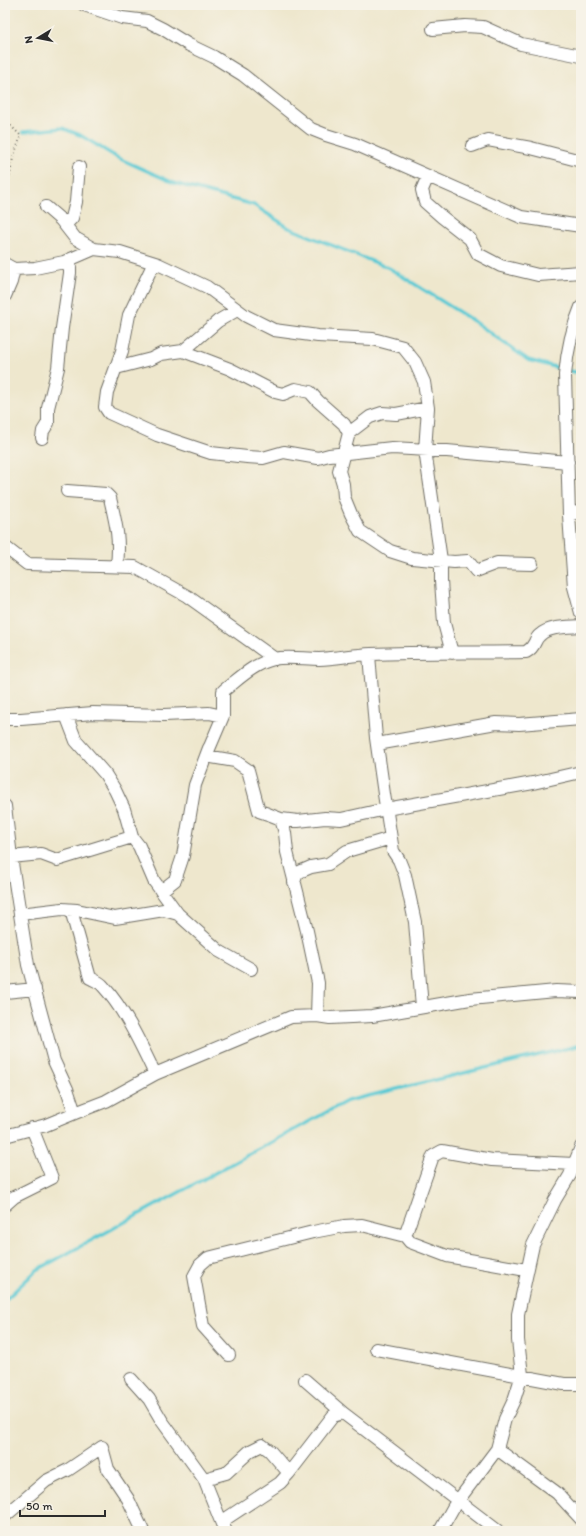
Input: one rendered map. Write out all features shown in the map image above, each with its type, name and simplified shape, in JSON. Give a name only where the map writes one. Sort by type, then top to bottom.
[{"type":"street","points":[[84,5],[122,18],[147,21],[163,29],[243,75],[311,129],[355,144],[521,217],[581,226]]},
{"type":"street","points":[[434,29],[465,26],[483,27],[521,44],[581,56]]},
{"type":"street","points":[[472,146],[488,140],[531,148],[581,161]]},
{"type":"street","points":[[61,220],[68,222],[72,218],[76,202],[79,167]]},
{"type":"street","points":[[428,176],[422,190],[425,202],[470,239],[478,254],[501,266],[538,275],[581,272]]},
{"type":"street","points":[[46,207],[61,220],[75,238],[94,250]]},
{"type":"street","points":[[5,296],[11,282],[9,267],[29,269],[64,262],[94,250],[120,252],[158,264],[207,287],[246,316],[274,330],[318,336],[373,339],[403,347],[415,362],[424,382],[428,408],[425,450],[441,560],[444,622],[452,653]]},
{"type":"street","points":[[42,438],[48,423],[48,408],[58,368],[70,274],[70,266],[64,262]]},
{"type":"street","points":[[158,264],[150,269],[129,315],[122,351],[107,392],[105,407],[109,413],[157,435],[211,452],[246,458],[263,458],[284,452],[291,452],[318,458],[342,453],[392,448],[568,462]]},
{"type":"street","points":[[581,307],[577,317],[565,375],[569,515],[574,587],[581,613]]},
{"type":"street","points":[[183,351],[218,321],[237,310]]},
{"type":"street","points":[[116,368],[151,360],[161,354],[183,351],[230,369],[275,392],[283,394],[295,389],[310,392],[344,424],[348,433]]},
{"type":"street","points":[[428,408],[370,417],[348,433],[338,471],[343,484],[344,497],[360,530],[390,552],[412,558],[468,561],[476,570],[497,563],[532,564]]},
{"type":"street","points":[[67,491],[106,494],[110,498],[118,532],[118,552],[116,565]]},
{"type":"street","points":[[569,515],[581,511]]},
{"type":"street","points":[[5,547],[27,564],[116,565],[135,567],[187,596],[275,659]]},
{"type":"street","points":[[161,891],[175,880],[183,856],[195,785],[223,716],[223,691],[244,676],[252,668],[275,659],[318,659],[369,654],[474,654],[526,652],[532,649],[539,635],[547,630],[581,626]]},
{"type":"street","points":[[369,654],[376,744],[393,851],[399,860],[405,875],[415,922],[422,1007]]},
{"type":"street","points":[[5,719],[93,713],[164,715],[209,713],[223,716]]},
{"type":"street","points":[[66,715],[76,741],[105,774],[115,790],[124,809],[132,837],[139,846],[154,881],[161,891],[178,914],[219,951],[251,969]]},
{"type":"street","points":[[376,744],[496,722],[519,724],[581,719]]},
{"type":"street","points":[[206,756],[234,761],[248,770],[259,811],[281,819],[298,821],[325,818],[341,819],[386,809],[532,783],[581,772]]},
{"type":"street","points":[[5,806],[11,858],[28,965],[54,1061],[67,1089],[75,1113]]},
{"type":"street","points":[[281,819],[318,983],[318,1016]]},
{"type":"street","points":[[11,858],[41,854],[57,860],[132,837]]},
{"type":"street","points":[[294,882],[297,873],[311,867],[328,864],[347,851],[391,838]]},
{"type":"street","points":[[20,914],[62,909],[115,918],[164,910],[178,914]]},
{"type":"street","points":[[71,910],[90,978],[102,984],[124,1015],[155,1074]]},
{"type":"street","points":[[5,992],[35,989]]},
{"type":"street","points":[[5,1136],[46,1125],[106,1101],[155,1074],[291,1016],[318,1016],[330,1018],[372,1016],[470,999],[556,991],[581,992]]},
{"type":"street","points":[[5,1205],[14,1198],[52,1178],[32,1128]]},
{"type":"street","points":[[440,1531],[458,1501],[497,1449],[505,1419],[514,1400],[522,1375],[518,1340],[518,1314],[526,1270],[533,1245],[555,1200],[570,1175],[581,1147]]},
{"type":"street","points":[[404,1236],[433,1156],[442,1151],[492,1160],[574,1164]]},
{"type":"street","points":[[229,1355],[203,1326],[194,1276],[200,1265],[208,1258],[312,1232],[344,1226],[362,1225],[404,1236],[410,1242],[447,1256],[526,1270]]},
{"type":"street","points":[[376,1349],[564,1384],[581,1384]]},
{"type":"street","points":[[131,1379],[149,1399],[162,1422],[204,1479],[224,1527]]},
{"type":"street","points":[[305,1380],[343,1413],[498,1531]]},
{"type":"street","points":[[224,1527],[224,1520],[280,1482],[289,1474],[333,1416],[343,1413]]},
{"type":"street","points":[[204,1479],[226,1473],[250,1451],[262,1445],[270,1451],[289,1474]]},
{"type":"street","points":[[5,1516],[46,1481],[68,1470],[102,1447],[108,1469],[128,1499],[140,1529]]},
{"type":"street","points":[[497,1449],[557,1493],[581,1519]]},
{"type":"path","points":[[5,120],[21,136],[13,158],[5,202]]},
{"type":"waterway","points":[[23,132],[62,128],[80,135],[118,158],[174,183],[254,205],[289,228],[389,268],[475,322],[528,360],[574,372],[581,371]]},
{"type":"waterway","points":[[5,1300],[37,1270],[347,1101],[581,1045]]}]
